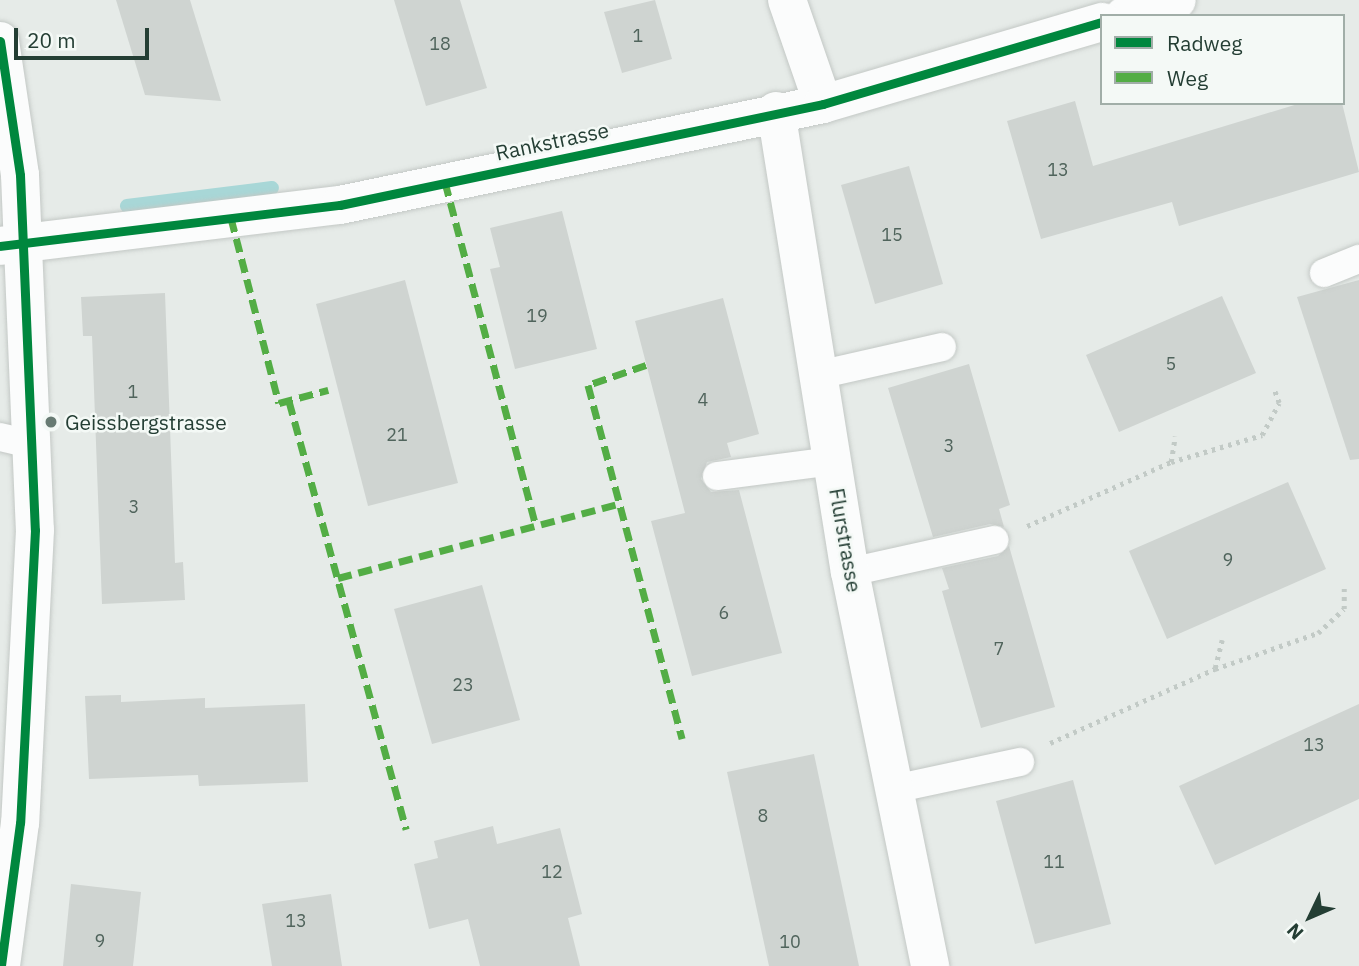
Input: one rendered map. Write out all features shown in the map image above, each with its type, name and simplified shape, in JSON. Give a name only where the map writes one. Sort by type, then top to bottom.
[{"type":"street","points":[[787,0],[823,104]]},
{"type":"street","points":[[1131,14],[1177,0]]},
{"type":"street","name":"Rankstrasse","points":[[11,244],[340,205],[776,111],[823,104],[1100,23]]},
{"type":"street","points":[[0,41],[7,134],[15,441],[33,626],[20,823],[1,966]]},
{"type":"street","name":"Flurstrasse","points":[[776,111],[850,572],[930,966]]},
{"type":"lane","points":[[1324,273],[1359,259]]},
{"type":"lane","points":[[818,375],[943,346]]},
{"type":"lane","points":[[717,476],[832,461]]},
{"type":"lane","points":[[850,572],[994,540]]},
{"type":"lane","points":[[894,789],[1020,762]]},
{"type":"path","points":[[1024,527],[1171,462],[1262,435],[1279,404],[1275,389]]},
{"type":"path","points":[[1171,462],[1175,436]]},
{"type":"path","points":[[1067,739],[1215,669],[1318,633],[1344,609],[1344,586]]},
{"type":"path","points":[[1215,669],[1222,640]]},
{"type":"building","points":[[116,0],[190,0],[221,101],[145,95]]},
{"type":"building","points":[[394,0],[460,0],[487,88],[426,106]]},
{"type":"building","points":[[655,0],[672,59],[622,73],[604,12]]},
{"type":"building","points":[[1075,101],[1093,166],[1294,105],[1342,105],[1359,172],[1179,226],[1172,202],[1041,239],[1007,121]]},
{"type":"building","points":[[909,166],[943,284],[875,304],[841,185]]},
{"type":"building","points":[[562,211],[597,349],[515,369],[490,269],[500,267],[490,228]]},
{"type":"building","points":[[405,280],[458,483],[368,506],[316,304]]},
{"type":"building","points":[[1359,280],[1359,459],[1350,460],[1297,297]]},
{"type":"building","points":[[165,293],[175,563],[183,562],[185,600],[102,604],[92,336],[83,336],[81,297]]},
{"type":"building","points":[[1222,296],[1256,373],[1119,432],[1086,355]]},
{"type":"building","points":[[723,298],[759,434],[727,443],[731,457],[707,462],[701,479],[711,492],[739,490],[782,653],[692,676],[651,521],[685,513],[635,321]]},
{"type":"building","points":[[969,364],[1010,505],[999,509],[1004,527],[990,524],[933,537],[888,388]]},
{"type":"building","points":[[1288,482],[1326,569],[1167,639],[1129,551]]},
{"type":"building","points":[[1009,546],[1055,707],[981,728],[942,591],[949,589],[942,568],[998,556]]},
{"type":"building","points":[[482,585],[520,720],[432,744],[394,609]]},
{"type":"building","points":[[121,695],[121,702],[205,698],[205,708],[305,704],[308,782],[199,786],[198,775],[89,779],[85,696]]},
{"type":"building","points":[[1359,704],[1359,799],[1215,865],[1179,786]]},
{"type":"building","points":[[814,754],[859,966],[769,966],[727,772]]},
{"type":"building","points":[[1073,780],[1111,924],[1035,944],[996,801]]},
{"type":"building","points":[[493,826],[497,844],[560,828],[582,914],[568,918],[580,966],[480,966],[468,919],[429,929],[414,864],[438,858],[434,841]]},
{"type":"building","points":[[71,884],[141,892],[133,966],[63,966]]},
{"type":"building","points":[[331,894],[342,966],[272,966],[262,904]]},
{"type":"waterway","points":[[127,206],[272,188]]},
{"type":"marked path","points":[[445,182],[536,526]]},
{"type":"marked path","points":[[231,218],[279,403],[328,390]]},
{"type":"marked path","points":[[646,365],[588,385],[682,739]]},
{"type":"marked path","points":[[289,401],[406,829]]},
{"type":"marked path","points":[[338,578],[619,504]]},
{"type":"cycle path","points":[[0,246],[340,205],[823,104],[1100,23]]},
{"type":"cycle path","points":[[0,41],[20,175],[35,530],[20,823],[1,966]]},
{"type":"place","name":"Geissbergstrasse","points":[[51,422]]}]
